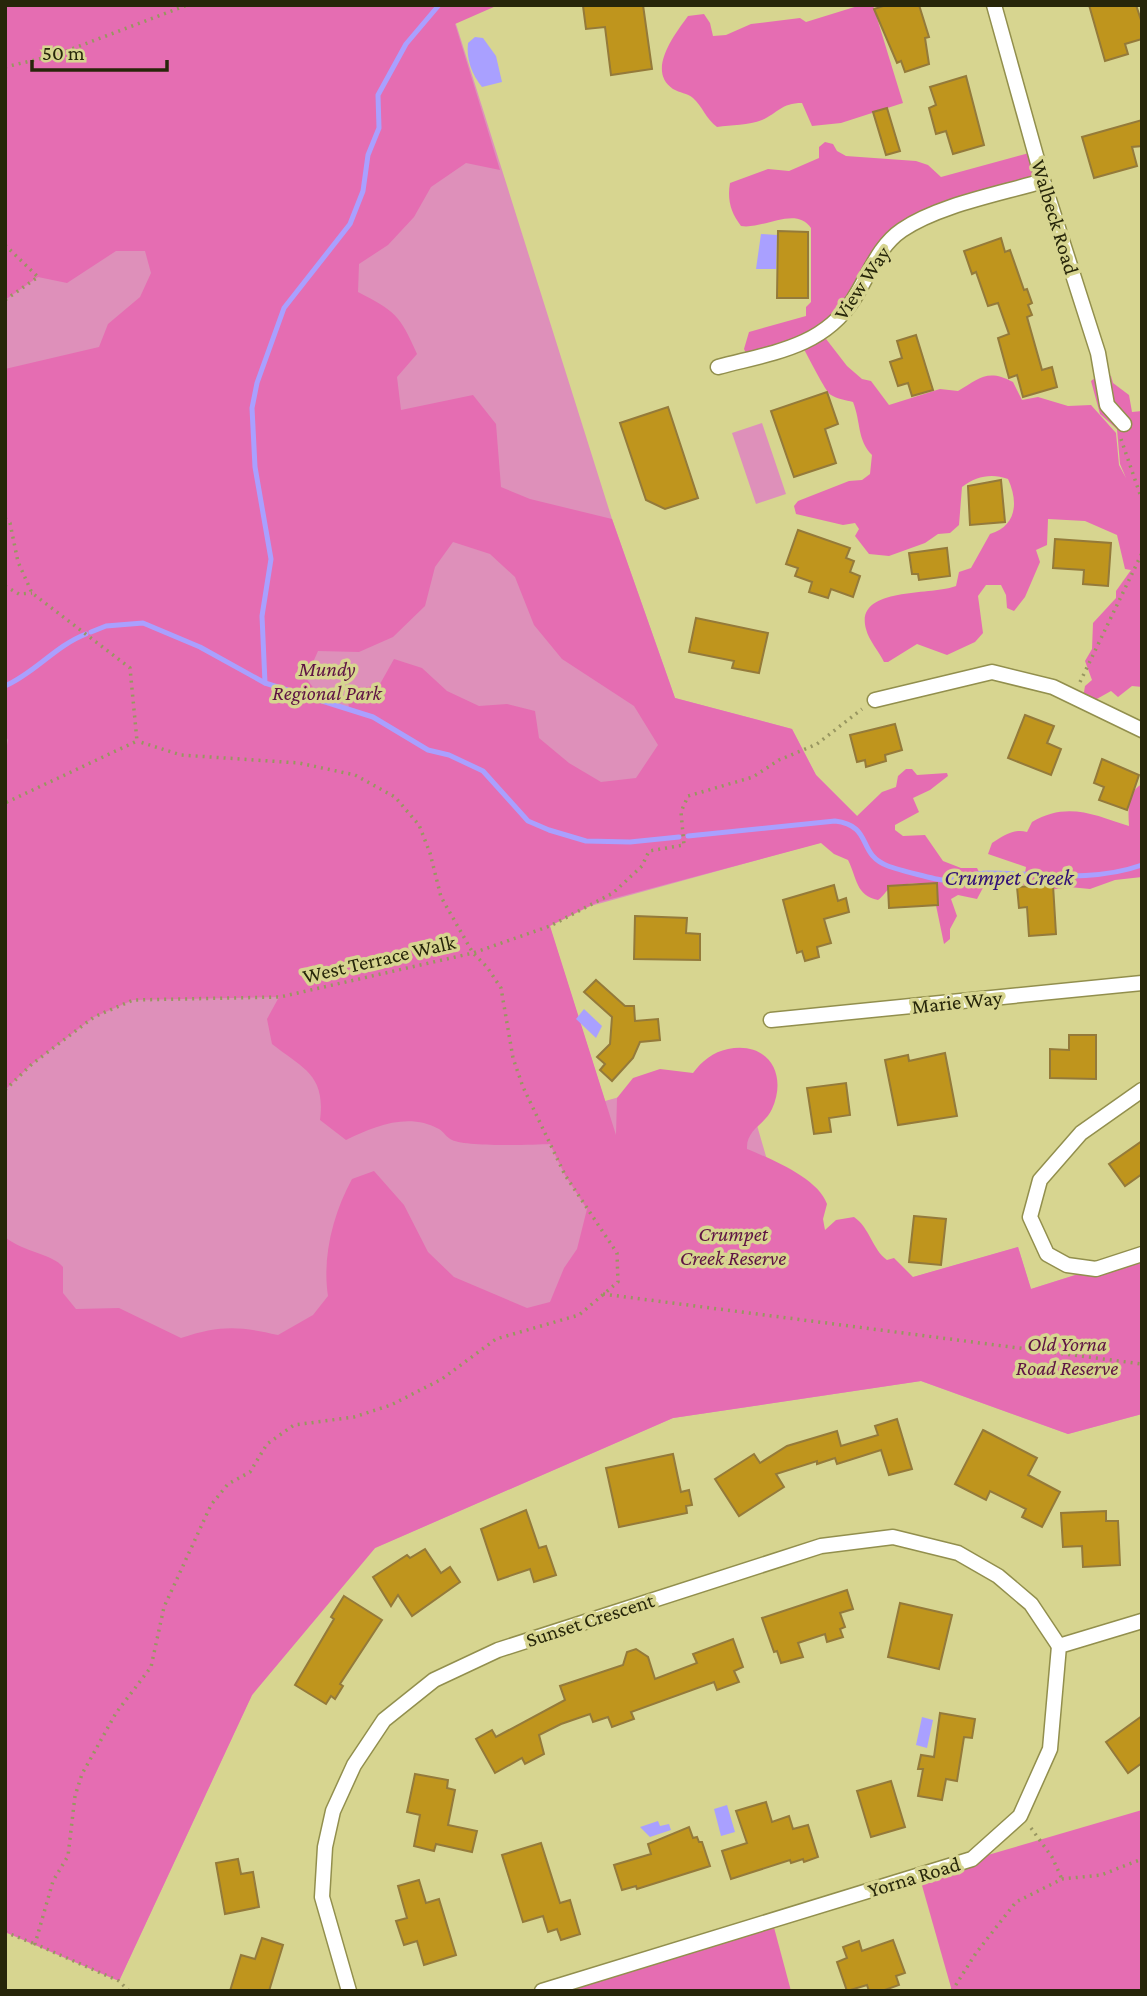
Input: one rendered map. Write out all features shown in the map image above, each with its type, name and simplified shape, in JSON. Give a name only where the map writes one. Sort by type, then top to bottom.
[{"type":"street","name":"Walbeck Road","points":[[994,5],[1043,181],[1098,353],[1107,405],[1124,424]]},
{"type":"street","name":"View Way","points":[[718,367],[804,343],[825,332],[855,298],[878,256],[901,231],[930,215],[1043,181]]},
{"type":"street","points":[[875,700],[992,672],[1053,687],[1142,730]]},
{"type":"street","name":"Marie Way","points":[[771,1020],[1142,983]]},
{"type":"street","points":[[1142,1090],[1081,1133],[1040,1180],[1030,1217],[1047,1254],[1067,1265],[1096,1269],[1142,1254]]},
{"type":"street","name":"Sunset Crescent","points":[[349,1991],[322,1897],[325,1847],[333,1811],[354,1765],[384,1720],[434,1680],[498,1650],[821,1546],[892,1538],[958,1553],[998,1576],[1031,1604],[1059,1646]]},
{"type":"street","points":[[1059,1646],[1142,1620]]},
{"type":"street","name":"Yorna Road","points":[[542,1991],[972,1859],[1020,1816],[1050,1749],[1059,1646]]},
{"type":"path","points":[[5,67],[65,52],[187,5]]},
{"type":"path","points":[[5,245],[38,277],[5,300]]},
{"type":"path","points":[[1124,424],[1119,435],[1142,500]]},
{"type":"path","points":[[5,517],[10,523],[18,562],[32,593],[130,668],[137,741],[5,803]]},
{"type":"path","points":[[1073,697],[1142,553]]},
{"type":"path","points":[[5,586],[19,594],[32,593]]},
{"type":"path","points":[[35,1944],[53,1881],[68,1856],[75,1796],[82,1774],[116,1713],[151,1667],[164,1606],[211,1505],[228,1484],[250,1472],[267,1444],[294,1425],[354,1417],[391,1405],[442,1379],[496,1339],[579,1315],[618,1282],[617,1253],[565,1175],[513,1058],[501,988],[487,967],[473,953],[572,915],[613,893],[642,866],[649,851],[684,843],[681,812],[688,796],[753,777],[779,760],[817,744],[875,700]]},
{"type":"path","name":"West Terrace Walk","points":[[5,1090],[32,1064],[94,1017],[133,1000],[280,997],[473,953],[441,897],[430,853],[419,825],[395,797],[355,775],[310,765],[236,757],[181,755],[137,741]]},
{"type":"path","points":[[603,1294],[1142,1364]]},
{"type":"path","points":[[1020,1816],[1046,1848],[1062,1879]]},
{"type":"path","points":[[952,1991],[976,1953],[1016,1902],[1062,1879],[1101,1875],[1142,1859]]},
{"type":"path","points":[[5,1932],[119,1981],[129,1991]]},
{"type":"green space","name":"Mundy Regional Park","points":[[5,5],[450,5],[612,519],[675,698],[792,729],[816,775],[870,829],[547,918],[605,1101],[724,1068],[743,1077],[772,1177],[830,1301],[1018,1247],[1031,1289],[1142,1254],[1142,1414],[1068,1434],[921,1381],[673,1418],[375,1548],[252,1695],[119,1981],[5,1932]]},
{"type":"green space","name":"Mundy Regional Park","points":[[5,5],[517,5],[496,6],[455,24],[500,170],[466,163],[431,187],[414,217],[388,245],[359,264],[358,292],[380,304],[401,322],[417,354],[397,377],[401,410],[473,395],[496,424],[501,487],[530,499],[612,519],[675,698],[792,729],[816,775],[857,816],[882,792],[896,787],[898,776],[906,769],[912,769],[917,775],[947,773],[948,776],[930,790],[913,798],[919,812],[895,825],[895,830],[903,836],[925,835],[943,861],[961,868],[977,868],[985,884],[977,899],[958,895],[951,899],[957,916],[950,929],[950,939],[944,944],[932,886],[900,885],[889,889],[878,900],[871,898],[861,890],[848,860],[834,854],[821,843],[596,903],[550,926],[616,1135],[617,1098],[633,1078],[660,1069],[693,1073],[717,1052],[742,1048],[754,1050],[764,1055],[771,1063],[778,1084],[772,1109],[753,1132],[747,1149],[793,1170],[814,1186],[827,1204],[823,1219],[825,1230],[836,1220],[854,1217],[864,1227],[882,1255],[887,1260],[894,1258],[913,1277],[1018,1247],[1031,1289],[1142,1254],[1142,1414],[1068,1434],[921,1381],[673,1418],[375,1548],[252,1695],[119,1981],[5,1932],[5,1237],[63,1267],[63,1293],[76,1309],[119,1308],[181,1338],[230,1328],[278,1335],[313,1315],[328,1296],[328,1251],[334,1221],[352,1179],[374,1171],[404,1205],[428,1252],[454,1277],[527,1308],[550,1302],[564,1268],[577,1249],[587,1209],[565,1175],[550,1144],[471,1144],[450,1139],[428,1124],[404,1121],[380,1126],[346,1140],[320,1120],[319,1092],[310,1074],[272,1044],[267,1019],[279,997],[133,1000],[94,1017],[32,1064],[5,1090],[5,756],[8,740],[5,734],[5,369],[99,347],[108,324],[140,297],[151,273],[145,251],[116,251],[67,283],[38,277],[5,300]],"holes":[[[453,542],[490,554],[515,577],[534,625],[562,659],[634,706],[658,745],[636,778],[601,782],[569,763],[539,738],[535,711],[507,704],[479,706],[447,691],[422,668],[394,659],[380,684],[365,688],[346,686],[349,708],[324,702],[306,678],[318,651],[359,652],[393,637],[425,606],[435,567]]]},
{"type":"green space","points":[[861,5],[873,5],[903,103],[841,123],[812,126],[802,103],[795,103],[757,122],[717,127],[693,98],[673,89],[662,73],[662,63],[670,42],[688,16],[704,14],[710,23],[713,36],[726,35],[751,24],[800,18],[806,22]]},
{"type":"green space","points":[[825,142],[833,144],[837,151],[846,156],[916,161],[928,165],[941,177],[1033,152],[1041,179],[932,211],[863,272],[824,331],[748,357],[744,349],[749,332],[806,316],[806,307],[811,302],[811,228],[805,221],[788,218],[741,226],[731,206],[730,183],[768,169],[789,171],[819,158],[819,147]]},
{"type":"green space","points":[[823,335],[847,366],[862,379],[871,381],[889,405],[940,389],[958,391],[978,379],[996,376],[1013,382],[1022,400],[1038,397],[1068,406],[1091,405],[1116,433],[1119,465],[1126,478],[1120,464],[1117,429],[1100,414],[1091,381],[1100,374],[1111,376],[1113,383],[1129,395],[1132,412],[1142,411],[1142,687],[1132,686],[1118,697],[1111,691],[1095,700],[1083,698],[1085,686],[1092,680],[1085,661],[1092,649],[1093,623],[1116,598],[1116,591],[1131,570],[1125,569],[1117,535],[1085,521],[1048,519],[1047,545],[1036,550],[1040,562],[1025,597],[1014,611],[1007,608],[1006,595],[1001,585],[986,585],[978,596],[983,633],[975,642],[947,655],[917,644],[884,662],[866,629],[865,615],[871,606],[897,595],[956,586],[959,572],[971,568],[990,534],[999,530],[1010,519],[1013,497],[1008,479],[990,476],[973,480],[962,487],[959,525],[950,533],[938,534],[925,543],[889,556],[869,554],[855,536],[859,529],[855,523],[843,525],[796,514],[794,506],[798,501],[849,481],[862,480],[870,474],[872,455],[864,443],[853,402],[836,398],[829,393],[802,346]]},
{"type":"green space","points":[[762,423],[786,494],[756,504],[732,433]]},
{"type":"green space","points":[[1142,784],[1142,877],[1115,880],[1090,889],[1069,887],[1050,890],[1023,885],[1026,867],[988,854],[992,843],[1000,838],[1013,832],[1027,832],[1032,822],[1057,812],[1081,812],[1129,826],[1131,797]]},
{"type":"green space","points":[[1142,1810],[1142,1991],[952,1991],[919,1875]]},
{"type":"green space","points":[[772,1920],[791,1991],[542,1991]]},
{"type":"shaded area","points":[[475,37],[483,38],[496,56],[502,82],[482,87],[475,77],[470,66],[468,43]]},
{"type":"shaded area","points":[[761,234],[777,235],[776,269],[756,269]]},
{"type":"shaded area","points":[[584,1009],[602,1026],[596,1038],[576,1019]]},
{"type":"shaded area","points":[[922,1717],[933,1720],[927,1748],[916,1745]]},
{"type":"shaded area","points":[[727,1805],[735,1832],[721,1836],[714,1809]]},
{"type":"shaded area","points":[[658,1821],[660,1826],[669,1824],[671,1830],[650,1837],[640,1827]]},
{"type":"building","points":[[643,5],[652,69],[611,75],[605,27],[586,29],[583,6]]},
{"type":"building","points":[[886,5],[919,5],[929,37],[925,38],[929,64],[905,72],[901,61],[897,63],[874,9]]},
{"type":"building","points":[[1089,5],[1136,5],[1142,23],[1142,39],[1125,44],[1128,54],[1105,61]]},
{"type":"building","points":[[966,76],[984,145],[953,154],[946,131],[936,134],[929,108],[936,105],[930,87]]},
{"type":"building","points":[[887,108],[900,151],[886,155],[873,112]]},
{"type":"building","points":[[1142,120],[1142,146],[1132,147],[1137,166],[1094,178],[1082,137]]},
{"type":"building","points":[[778,231],[808,232],[808,298],[777,298]]},
{"type":"building","points":[[1001,238],[1005,252],[1010,250],[1024,290],[1027,289],[1032,303],[1028,305],[1032,315],[1027,317],[1042,370],[1052,367],[1057,387],[1023,397],[1017,375],[1009,378],[998,338],[1009,334],[998,303],[988,306],[976,272],[972,274],[964,251]]},
{"type":"building","points":[[916,335],[933,390],[912,396],[908,383],[898,386],[890,362],[902,358],[897,341]]},
{"type":"building","points":[[827,392],[838,424],[825,429],[836,463],[794,477],[771,411]]},
{"type":"building","points":[[668,407],[698,498],[665,509],[646,500],[620,423]]},
{"type":"building","points":[[1001,480],[1005,522],[970,525],[968,486]]},
{"type":"building","points":[[798,530],[850,548],[846,558],[854,561],[850,572],[860,576],[853,597],[831,589],[828,598],[809,592],[812,582],[795,576],[798,568],[786,564]]},
{"type":"building","points":[[1055,539],[1111,543],[1108,586],[1083,584],[1084,570],[1053,568]]},
{"type":"building","points":[[947,548],[950,576],[919,580],[918,574],[912,574],[909,553]]},
{"type":"building","points":[[696,618],[768,633],[759,673],[732,668],[734,661],[689,652]]},
{"type":"building","points":[[1025,715],[1054,726],[1047,743],[1061,749],[1051,775],[1008,758]]},
{"type":"building","points":[[895,724],[902,750],[885,755],[886,761],[866,767],[865,760],[857,762],[850,735]]},
{"type":"building","points":[[1102,759],[1139,775],[1127,810],[1099,800],[1104,787],[1094,783]]},
{"type":"building","points":[[937,883],[938,905],[889,908],[888,886]]},
{"type":"building","points":[[834,885],[838,901],[846,898],[849,912],[824,919],[831,943],[817,947],[819,957],[805,961],[802,951],[797,953],[783,900]]},
{"type":"building","points":[[1053,885],[1056,934],[1029,936],[1027,907],[1019,908],[1017,887]]},
{"type":"building","points":[[635,916],[687,918],[686,933],[700,934],[700,960],[634,959]]},
{"type":"building","points":[[596,980],[625,1006],[634,1006],[635,1021],[658,1019],[660,1040],[640,1042],[633,1058],[612,1081],[600,1070],[605,1064],[597,1057],[610,1044],[612,1017],[584,992]]},
{"type":"building","points":[[1069,1035],[1096,1035],[1096,1079],[1050,1078],[1050,1049],[1069,1050]]},
{"type":"building","points":[[945,1053],[957,1116],[898,1125],[885,1060],[908,1055],[909,1061]]},
{"type":"building","points":[[846,1083],[850,1115],[829,1118],[831,1132],[814,1134],[807,1088]]},
{"type":"building","points":[[1142,1141],[1142,1174],[1125,1186],[1109,1164]]},
{"type":"building","points":[[914,1216],[946,1219],[941,1265],[909,1262]]},
{"type":"building","points":[[897,1419],[912,1469],[889,1475],[881,1450],[837,1464],[835,1458],[817,1464],[817,1461],[776,1474],[784,1487],[739,1516],[715,1479],[754,1454],[760,1463],[787,1446],[837,1431],[841,1446],[878,1435],[875,1426]]},
{"type":"building","points":[[983,1430],[1037,1458],[1028,1475],[1060,1492],[1042,1527],[1022,1517],[1026,1509],[990,1491],[986,1500],[955,1484]]},
{"type":"building","points":[[673,1454],[681,1492],[689,1490],[692,1505],[686,1506],[687,1513],[619,1527],[606,1468]]},
{"type":"building","points":[[526,1510],[539,1548],[546,1546],[556,1575],[534,1582],[530,1569],[498,1580],[481,1529]]},
{"type":"building","points":[[1106,1511],[1106,1521],[1118,1521],[1120,1565],[1083,1567],[1082,1546],[1063,1547],[1061,1513]]},
{"type":"building","points":[[425,1549],[441,1573],[450,1567],[460,1582],[412,1616],[398,1595],[391,1606],[373,1577],[407,1555],[410,1558]]},
{"type":"building","points":[[847,1590],[853,1609],[840,1613],[845,1627],[840,1629],[843,1637],[827,1642],[825,1634],[798,1643],[803,1657],[781,1663],[777,1651],[774,1652],[762,1618]]},
{"type":"building","points":[[344,1596],[382,1620],[340,1684],[343,1686],[335,1699],[331,1696],[326,1704],[295,1685],[334,1619],[331,1617]]},
{"type":"building","points":[[900,1603],[952,1615],[939,1669],[888,1657]]},
{"type":"building","points":[[733,1639],[743,1667],[734,1671],[739,1682],[717,1690],[714,1682],[631,1712],[634,1719],[612,1727],[608,1717],[593,1722],[590,1714],[561,1724],[539,1735],[544,1754],[525,1764],[522,1758],[495,1773],[476,1739],[492,1730],[496,1737],[565,1700],[560,1686],[623,1665],[627,1652],[636,1649],[648,1657],[655,1679],[697,1663],[693,1654]]},
{"type":"building","points":[[940,1713],[975,1719],[972,1738],[964,1737],[957,1781],[946,1779],[942,1800],[918,1796],[923,1769],[918,1769],[921,1755],[934,1757]]},
{"type":"building","points":[[1142,1716],[1142,1763],[1128,1773],[1106,1742]]},
{"type":"building","points":[[415,1774],[448,1780],[447,1788],[455,1790],[448,1825],[477,1831],[472,1852],[436,1844],[434,1851],[414,1846],[420,1815],[407,1812]]},
{"type":"building","points":[[891,1781],[905,1827],[871,1837],[857,1791]]},
{"type":"building","points":[[766,1802],[772,1822],[789,1816],[793,1829],[808,1825],[818,1857],[804,1862],[803,1859],[791,1863],[790,1860],[731,1879],[722,1851],[747,1843],[736,1811]]},
{"type":"building","points":[[689,1827],[693,1838],[697,1837],[699,1842],[702,1842],[710,1866],[637,1889],[636,1886],[622,1890],[614,1865],[651,1854],[648,1844]]},
{"type":"building","points":[[541,1843],[560,1903],[570,1900],[580,1934],[561,1940],[557,1929],[548,1932],[543,1916],[523,1922],[502,1855]]},
{"type":"building","points":[[238,1859],[241,1874],[253,1872],[259,1907],[225,1914],[216,1863]]},
{"type":"building","points":[[419,1880],[426,1903],[439,1899],[456,1955],[424,1965],[417,1941],[404,1945],[396,1921],[407,1918],[398,1886]]},
{"type":"building","points":[[262,1938],[283,1945],[269,1991],[230,1991],[241,1955],[255,1959]]},
{"type":"building","points":[[893,1940],[905,1973],[896,1976],[899,1985],[882,1991],[869,1991],[867,1985],[847,1991],[837,1962],[847,1958],[843,1947],[859,1941],[862,1951]]},
{"type":"waterway","points":[[265,683],[262,616],[271,559],[255,467],[252,408],[257,383],[284,308],[350,224],[363,191],[368,155],[379,128],[378,95],[406,44],[439,5]]},
{"type":"waterway","name":"Crumpet Creek","points":[[91,632],[106,626],[143,623],[200,647],[265,683],[373,717],[428,750],[449,755],[483,771],[528,821],[549,830],[586,841],[630,842],[679,837]]},
{"type":"waterway","name":"Crumpet Creek","points":[[5,686],[16,681],[64,645],[86,634]]},
{"type":"waterway","name":"Crumpet Creek","points":[[688,836],[835,821],[855,828],[878,861],[893,868],[941,880],[988,873],[1065,876],[1104,874],[1142,865]]},
{"type":"park label","name":"Crumpet Creek Reserve","points":[[733,1246]]},
{"type":"park label","name":"Old Yorna Road Reserve","points":[[1067,1356]]}]
